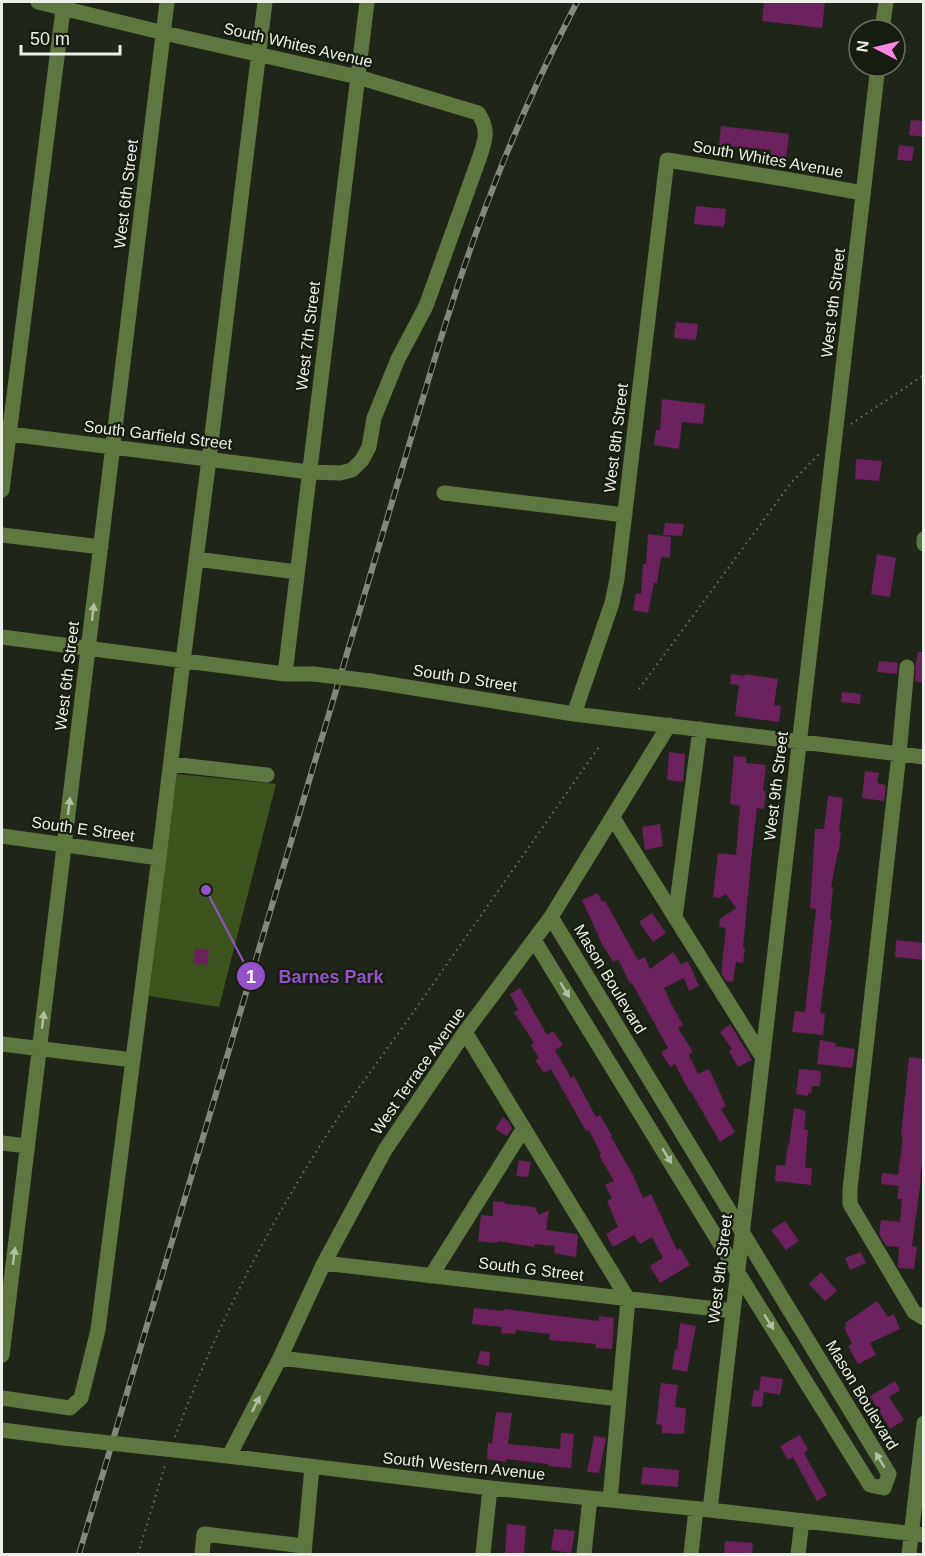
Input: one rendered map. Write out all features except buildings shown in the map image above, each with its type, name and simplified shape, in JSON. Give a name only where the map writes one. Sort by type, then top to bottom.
[{"type":"street","name":"South Whites Avenue","points":[[38,2],[64,5],[164,33],[358,77],[478,113]]},
{"type":"street","name":"West 6th Street","points":[[2,1355],[168,2]]},
{"type":"street","points":[[2,1398],[70,1408],[81,1398],[98,1330],[171,764],[265,2]]},
{"type":"street","name":"West 7th Street","points":[[285,674],[367,2]]},
{"type":"street","points":[[884,18],[886,2]]},
{"type":"street","points":[[2,490],[5,434],[64,5]]},
{"type":"street","name":"West 9th Street","points":[[691,1554],[703,1509],[738,1273],[877,78]]},
{"type":"street","name":"South Garfield Street","points":[[5,434],[309,472],[340,473],[352,470],[362,460],[369,447],[374,418],[398,359],[426,306],[479,159],[485,137],[485,123],[478,113]]},
{"type":"street","name":"South Whites Avenue","points":[[667,160],[863,193]]},
{"type":"street","name":"West 8th Street","points":[[574,714],[612,603],[617,579],[667,160]]},
{"type":"street","points":[[444,494],[625,515]]},
{"type":"street","points":[[2,535],[101,547]]},
{"type":"street","points":[[196,559],[297,573]]},
{"type":"street","name":"South D Street","points":[[2,636],[183,662],[369,681],[574,714],[924,757]]},
{"type":"street","points":[[908,667],[850,1204],[914,1312],[924,1318]]},
{"type":"street","name":"West Terrace Avenue","points":[[229,1456],[280,1358],[324,1263],[386,1150],[465,1032],[551,917],[669,725]]},
{"type":"street","points":[[675,918],[700,729]]},
{"type":"street","points":[[171,764],[267,775]]},
{"type":"street","points":[[613,818],[763,1058]]},
{"type":"street","name":"South E Street","points":[[2,836],[159,858]]},
{"type":"street","name":"Mason Boulevard","points":[[534,940],[870,1485],[884,1488],[889,1474],[551,917]]},
{"type":"street","points":[[465,1032],[628,1299],[610,1500]]},
{"type":"street","points":[[2,1044],[133,1060]]},
{"type":"street","points":[[431,1276],[524,1128]]},
{"type":"street","points":[[2,1143],[27,1146]]},
{"type":"street","name":"South G Street","points":[[324,1263],[733,1311]]},
{"type":"street","points":[[280,1358],[620,1399]]},
{"type":"street","points":[[909,1554],[918,1535],[924,1423]]},
{"type":"street","name":"South Western Avenue","points":[[2,1430],[490,1488],[703,1509],[918,1535]]},
{"type":"street","points":[[202,1554],[204,1534],[304,1550],[312,1467]]},
{"type":"street","points":[[483,1554],[490,1488]]},
{"type":"street","points":[[584,1554],[590,1498]]},
{"type":"street","points":[[798,1554],[802,1521]]},
{"type":"path","points":[[639,689],[791,483],[843,430],[924,375]]},
{"type":"path","points":[[172,1443],[204,1363],[233,1300],[269,1231],[309,1164],[346,1106],[399,1034],[601,744]]},
{"type":"path","points":[[138,1554],[165,1463]]},
{"type":"green space","points":[[177,774],[276,784],[219,1007],[149,996]]},
{"type":"railway","points":[[79,1554],[447,318],[479,224],[510,144],[577,2]]},
{"type":"place","name":"Barnes Park","points":[[206,890]]}]
